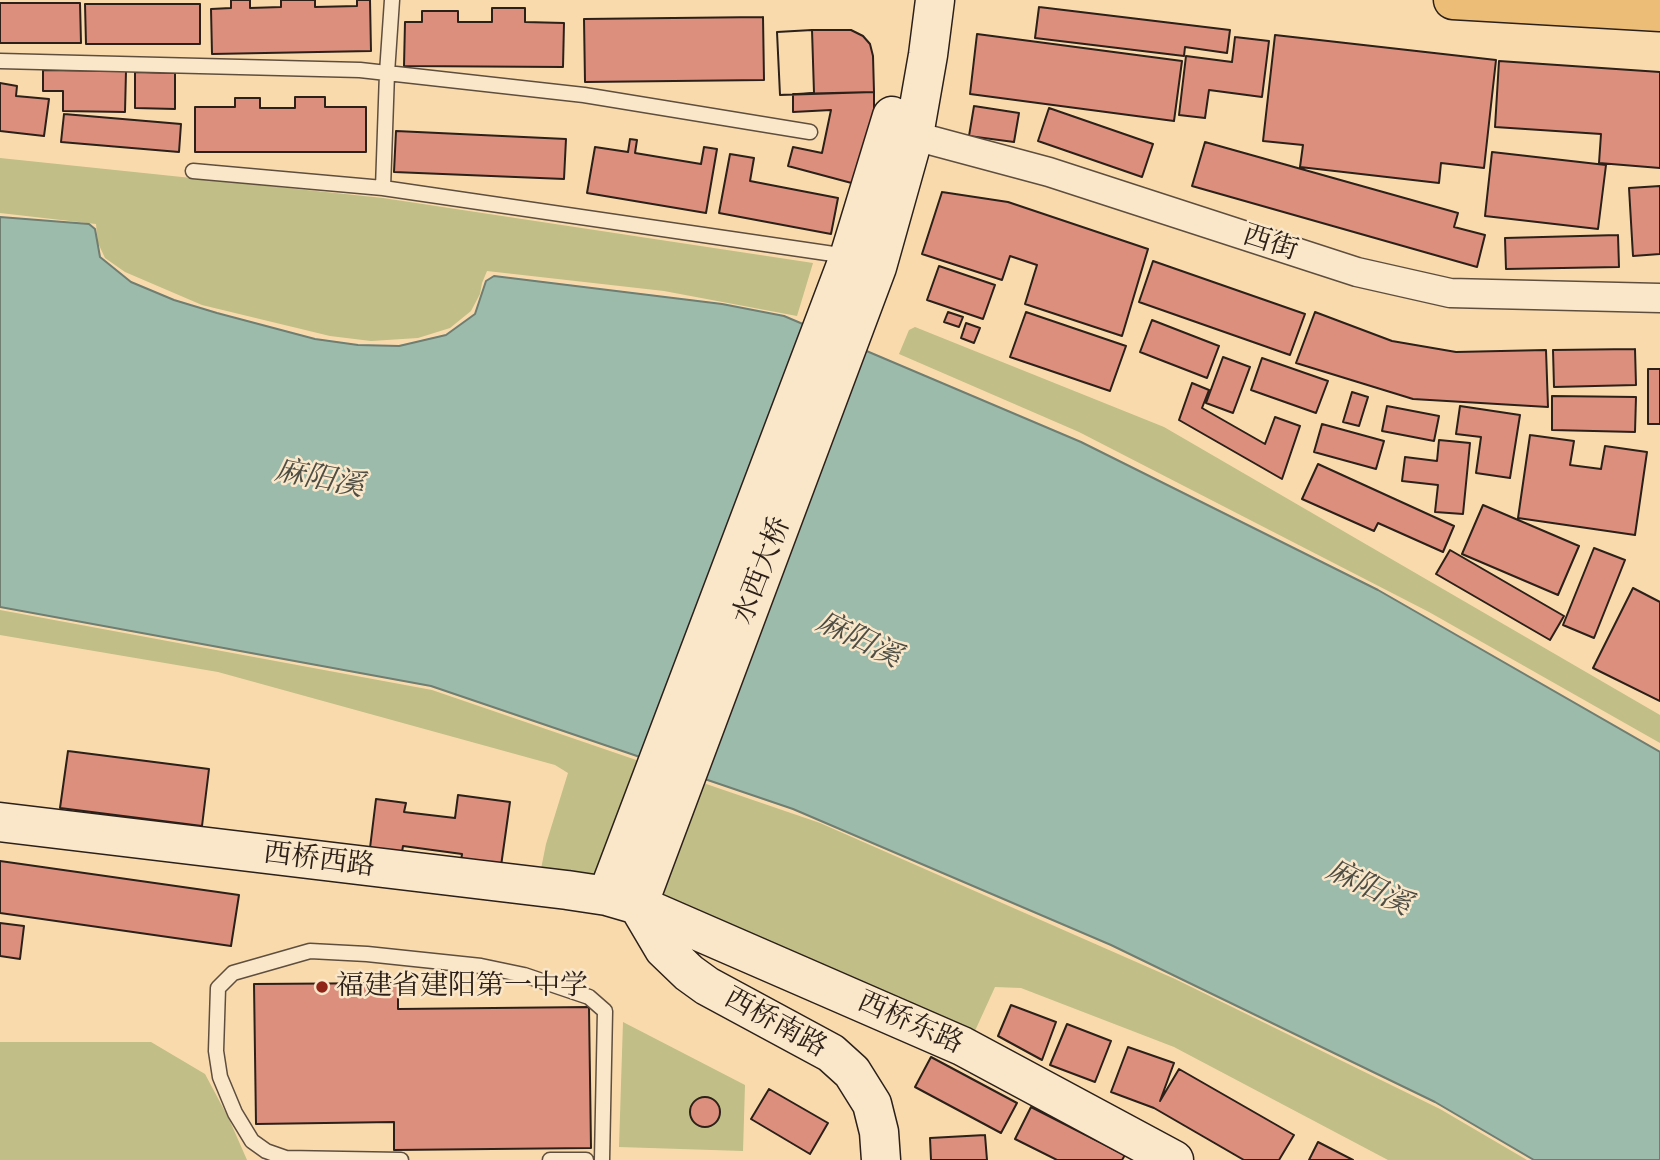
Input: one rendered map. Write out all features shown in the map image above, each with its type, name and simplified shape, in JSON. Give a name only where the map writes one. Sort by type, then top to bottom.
[{"type":"highway","points":[[1453,0],[1660,12]]},
{"type":"main road","points":[[902,132],[914,0]]},
{"type":"main road","points":[[902,132],[928,55],[934,0]]},
{"type":"main road","name":"水西大桥","points":[[628,885],[863,262],[902,132]]},
{"type":"main road","name":"西桥西路","points":[[0,822],[628,885]]},
{"type":"main road","name":"西桥南路","points":[[628,885],[664,949],[688,973],[831,1053],[852,1072],[872,1104],[879,1132],[881,1160]]},
{"type":"main road","name":"西桥东路","points":[[628,885],[962,1046],[1174,1160]]},
{"type":"street","name":"西街","points":[[902,132],[1049,172],[1357,272],[1450,293],[1660,298]]},
{"type":"lane","points":[[383,188],[392,0]]},
{"type":"lane","points":[[0,61],[360,70],[584,95],[810,132]]},
{"type":"lane","points":[[192,171],[383,188],[863,262]]},
{"type":"lane","points":[[401,1160],[286,1158],[266,1151],[252,1141],[235,1113],[220,1077],[216,1051],[218,988],[233,973],[310,951],[381,955],[481,966],[524,975],[589,997],[605,1011],[602,1160]]},
{"type":"lane","points":[[550,1160],[586,1160]]},
{"type":"shaded area","points":[[0,158],[383,198],[813,263],[797,316],[664,291],[487,271],[471,311],[450,328],[418,338],[371,341],[330,336],[202,305],[125,272],[105,258],[98,243],[96,224],[0,213]]},
{"type":"shaded area","points":[[915,327],[1164,427],[1660,715],[1660,743],[1429,612],[1079,432],[899,354],[909,330]]},
{"type":"shaded area","points":[[0,610],[432,690],[820,823],[1175,979],[1440,1109],[1527,1160],[1388,1160],[1174,1047],[1021,988],[995,987],[974,1033],[541,869],[568,773],[555,765],[218,672],[0,635]]},
{"type":"shaded area","points":[[623,1022],[745,1085],[743,1151],[619,1147]]},
{"type":"shaded area","points":[[0,1042],[151,1042],[205,1074],[247,1160],[0,1160]]},
{"type":"water","name":"麻阳溪","points":[[0,217],[89,224],[95,229],[100,257],[131,282],[174,300],[217,313],[315,339],[358,345],[399,346],[446,335],[475,314],[486,281],[494,276],[722,304],[784,316],[1081,442],[1378,590],[1660,752],[1660,1160],[1534,1160],[1435,1102],[1111,945],[793,809],[431,686],[0,607]]},
{"type":"building","points":[[231,0],[250,0],[250,8],[281,7],[281,0],[315,0],[315,7],[357,6],[357,0],[370,0],[371,51],[212,54],[211,9],[231,8]]},
{"type":"building","points":[[0,3],[80,3],[81,43],[0,43]]},
{"type":"building","points":[[85,4],[200,4],[200,44],[86,44]]},
{"type":"building","points":[[1039,7],[1230,30],[1227,53],[1185,47],[1184,56],[1035,38]]},
{"type":"building","points":[[492,8],[525,8],[525,22],[564,23],[563,67],[404,66],[405,22],[422,22],[422,11],[458,11],[458,22],[492,22]]},
{"type":"building","points":[[763,17],[764,80],[585,82],[584,19]]},
{"type":"building","points":[[812,30],[814,93],[780,95],[777,32]]},
{"type":"building","points":[[851,30],[863,36],[870,44],[873,56],[874,92],[780,95],[777,32]]},
{"type":"building","points":[[977,34],[1182,61],[1174,121],[970,94]]},
{"type":"building","points":[[1275,35],[1496,60],[1484,168],[1441,163],[1439,183],[1300,167],[1303,145],[1263,141]]},
{"type":"building","points":[[1235,37],[1269,41],[1262,97],[1209,90],[1205,118],[1179,115],[1186,56],[1232,62]]},
{"type":"building","points":[[1499,61],[1660,72],[1660,168],[1599,163],[1601,134],[1495,127]]},
{"type":"building","points":[[43,70],[126,71],[125,112],[63,111],[63,91],[43,91]]},
{"type":"building","points":[[135,72],[175,73],[175,109],[135,108]]},
{"type":"building","points":[[0,83],[17,86],[16,96],[49,99],[44,136],[0,131]]},
{"type":"building","points":[[874,92],[874,114],[859,185],[788,166],[793,147],[822,153],[831,110],[793,112],[793,94]]},
{"type":"building","points":[[295,97],[325,97],[325,107],[366,107],[366,152],[195,152],[195,107],[235,107],[235,98],[260,98],[260,108],[295,108]]},
{"type":"building","points":[[974,106],[1019,113],[1014,142],[969,136]]},
{"type":"building","points":[[1049,108],[1153,144],[1142,177],[1038,141]]},
{"type":"building","points":[[64,114],[181,124],[179,152],[61,142]]},
{"type":"building","points":[[396,131],[566,139],[564,179],[394,172]]},
{"type":"building","points":[[630,139],[637,140],[635,153],[701,164],[704,147],[717,149],[706,213],[587,193],[595,147],[628,152]]},
{"type":"building","points":[[1205,142],[1458,213],[1454,227],[1485,235],[1477,267],[1192,186]]},
{"type":"building","points":[[1492,152],[1606,165],[1598,229],[1485,216]]},
{"type":"building","points":[[730,154],[754,158],[750,181],[838,198],[831,234],[719,213]]},
{"type":"building","points":[[1660,186],[1660,254],[1633,256],[1629,188]]},
{"type":"building","points":[[942,192],[1008,202],[1148,249],[1122,336],[1025,304],[1037,265],[1010,256],[1002,280],[922,254]]},
{"type":"building","points":[[1618,235],[1619,267],[1506,269],[1505,238]]},
{"type":"building","points":[[1153,261],[1305,314],[1290,355],[1139,302]]},
{"type":"building","points":[[939,266],[995,285],[983,319],[927,300]]},
{"type":"building","points":[[948,312],[963,317],[959,327],[944,322]]},
{"type":"building","points":[[1026,312],[1126,346],[1110,391],[1010,357]]},
{"type":"building","points":[[1315,312],[1392,341],[1456,352],[1546,350],[1548,407],[1413,399],[1296,363]]},
{"type":"building","points":[[1152,320],[1219,346],[1207,378],[1140,352]]},
{"type":"building","points":[[966,323],[980,328],[974,343],[961,338]]},
{"type":"building","points":[[1635,349],[1636,385],[1554,387],[1553,350]]},
{"type":"building","points":[[1223,357],[1250,367],[1233,413],[1206,403]]},
{"type":"building","points":[[1262,358],[1328,381],[1316,413],[1251,390]]},
{"type":"building","points":[[1648,369],[1660,369],[1660,424],[1648,424]]},
{"type":"building","points":[[1192,383],[1209,390],[1202,408],[1265,444],[1275,417],[1300,426],[1282,479],[1179,420]]},
{"type":"building","points":[[1352,392],[1368,397],[1359,426],[1343,422]]},
{"type":"building","points":[[1552,396],[1636,397],[1635,432],[1552,430]]},
{"type":"building","points":[[1387,406],[1439,416],[1434,441],[1382,431]]},
{"type":"building","points":[[1460,406],[1520,415],[1510,478],[1476,473],[1481,437],[1456,434]]},
{"type":"building","points":[[1322,424],[1384,441],[1376,469],[1314,452]]},
{"type":"building","points":[[1530,435],[1574,441],[1570,465],[1601,469],[1605,446],[1647,452],[1635,535],[1518,518]]},
{"type":"building","points":[[1439,440],[1470,443],[1463,514],[1435,512],[1438,485],[1402,481],[1405,457],[1437,461]]},
{"type":"building","points":[[1318,464],[1454,526],[1443,552],[1378,523],[1374,531],[1302,499]]},
{"type":"building","points":[[1483,505],[1579,546],[1558,595],[1462,554]]},
{"type":"building","points":[[1594,548],[1625,560],[1594,638],[1563,625]]},
{"type":"building","points":[[1450,550],[1564,616],[1550,640],[1436,574]]},
{"type":"building","points":[[1633,588],[1660,602],[1660,701],[1593,668]]},
{"type":"building","points":[[68,751],[209,769],[202,826],[60,808]]},
{"type":"building","points":[[458,795],[510,802],[501,866],[461,861],[462,854],[403,846],[402,852],[370,848],[376,799],[406,803],[404,812],[455,818]]},
{"type":"building","points":[[0,861],[239,895],[231,946],[0,913]]},
{"type":"building","points":[[0,923],[24,926],[20,959],[0,956]]},
{"type":"building","points":[[398,983],[398,1009],[589,1007],[591,1148],[394,1150],[394,1122],[256,1124],[254,984]]},
{"type":"building","points":[[1011,1005],[1056,1022],[1042,1060],[998,1036]]},
{"type":"building","points":[[1067,1024],[1111,1041],[1095,1082],[1050,1065]]},
{"type":"building","points":[[1128,1047],[1174,1063],[1160,1101],[1179,1069],[1294,1135],[1279,1160],[1244,1160],[1154,1108],[1111,1092]]},
{"type":"building","points":[[931,1057],[1017,1103],[1001,1133],[915,1087]]},
{"type":"building","points":[[769,1089],[828,1123],[810,1154],[751,1119]]},
{"type":"building","points":[[705,1097],[716,1101],[720,1112],[716,1123],[705,1127],[694,1123],[690,1112],[694,1101]]},
{"type":"building","points":[[1031,1107],[1125,1155],[1122,1160],[1057,1160],[1015,1139]]},
{"type":"building","points":[[985,1135],[987,1160],[931,1160],[930,1138]]},
{"type":"building","points":[[1318,1142],[1353,1160],[1309,1160]]},
{"type":"place","name":"福建省建阳第一中学","points":[[322,987]]}]
